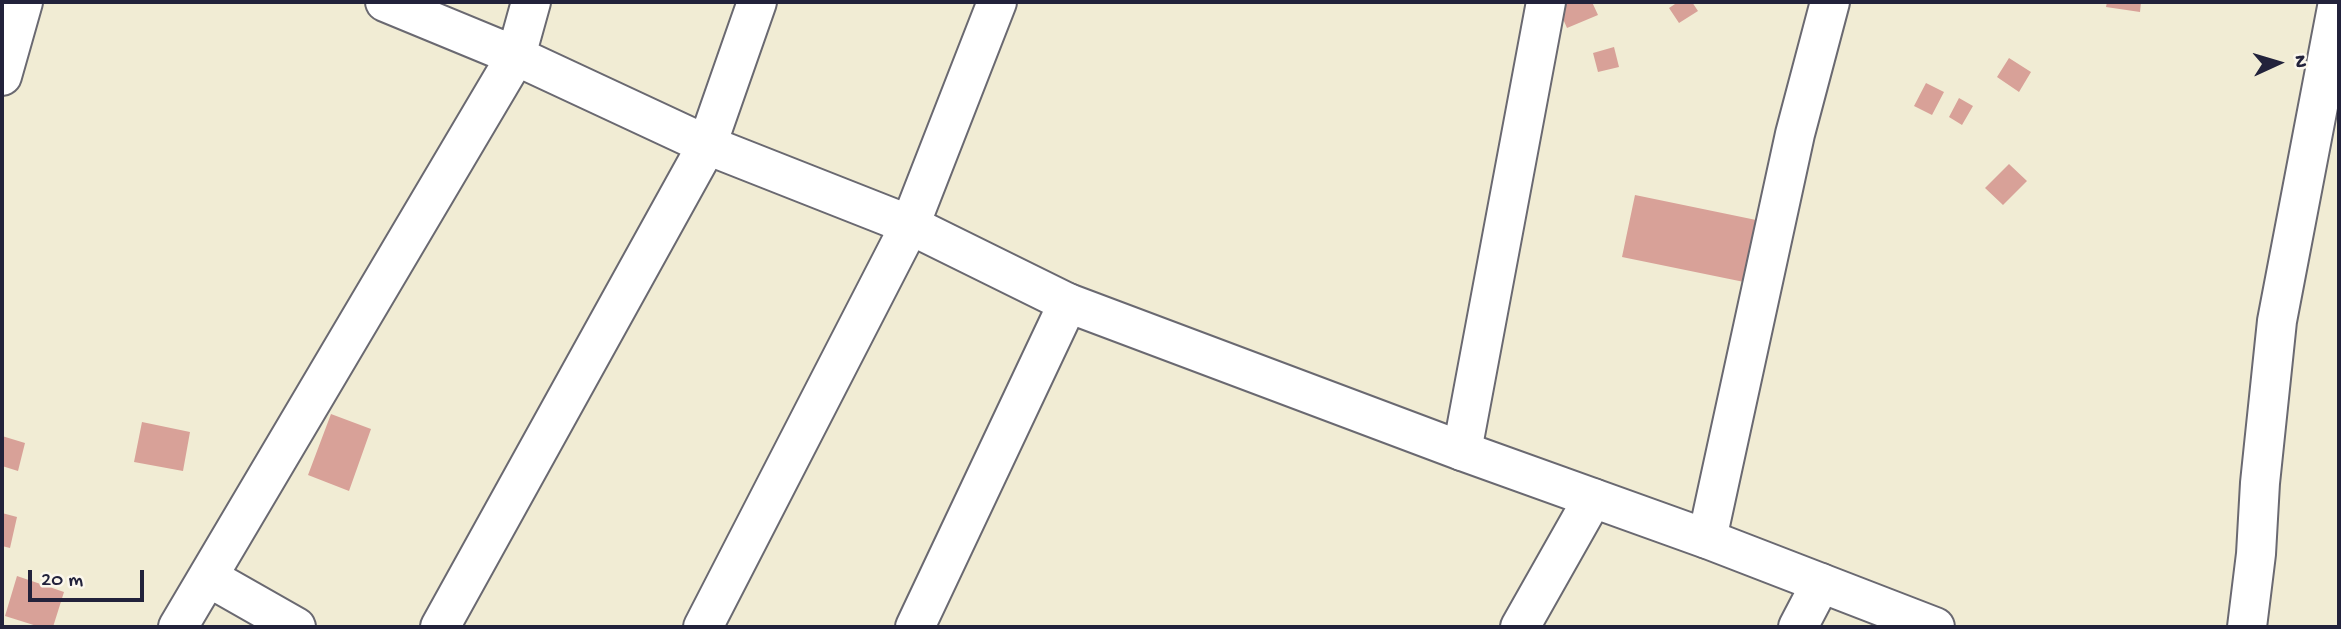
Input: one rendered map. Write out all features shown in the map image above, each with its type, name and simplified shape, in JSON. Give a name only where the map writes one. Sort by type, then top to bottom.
[{"type":"street","points":[[2,76],[23,2]]},
{"type":"street","points":[[384,2],[516,56],[707,145],[910,225],[1068,303],[1462,451],[1707,539],[1935,627]]},
{"type":"street","points":[[178,627],[516,56],[531,2]]},
{"type":"street","points":[[440,627],[707,145],[757,2]]},
{"type":"street","points":[[703,627],[910,225],[998,2]]},
{"type":"street","points":[[1462,451],[1546,2]]},
{"type":"street","points":[[1707,539],[1795,134],[1830,2]]},
{"type":"street","points":[[2247,627],[2277,321],[2337,2]]},
{"type":"street","points":[[915,627],[1068,303]]},
{"type":"street","points":[[1520,627],[1593,498]]},
{"type":"street","points":[[208,577],[296,627]]},
{"type":"street","points":[[1798,627],[1821,583]]},
{"type":"building","points":[[1592,2],[1598,15],[1567,28],[1556,3]]},
{"type":"building","points":[[1678,2],[1692,2],[1698,11],[1679,23],[1669,8]]},
{"type":"building","points":[[2107,2],[2141,2],[2140,12],[2106,7]]},
{"type":"building","points":[[1614,47],[1619,67],[1598,72],[1593,53]]},
{"type":"building","points":[[2009,58],[2031,72],[2019,92],[1997,77]]},
{"type":"building","points":[[1926,83],[1944,92],[1932,115],[1914,106]]},
{"type":"building","points":[[1959,98],[1973,106],[1962,125],[1949,117]]},
{"type":"building","points":[[2009,164],[2027,181],[2003,205],[1985,188]]},
{"type":"building","points":[[1635,195],[1761,221],[1749,283],[1622,257]]},
{"type":"building","points":[[331,414],[371,429],[349,491],[308,475]]},
{"type":"building","points":[[142,422],[190,432],[183,471],[134,462]]},
{"type":"building","points":[[2,436],[25,443],[18,471],[2,466]]},
{"type":"building","points":[[2,513],[17,517],[10,548],[2,546]]},
{"type":"building","points":[[17,576],[64,592],[53,627],[40,627],[5,616]]}]
